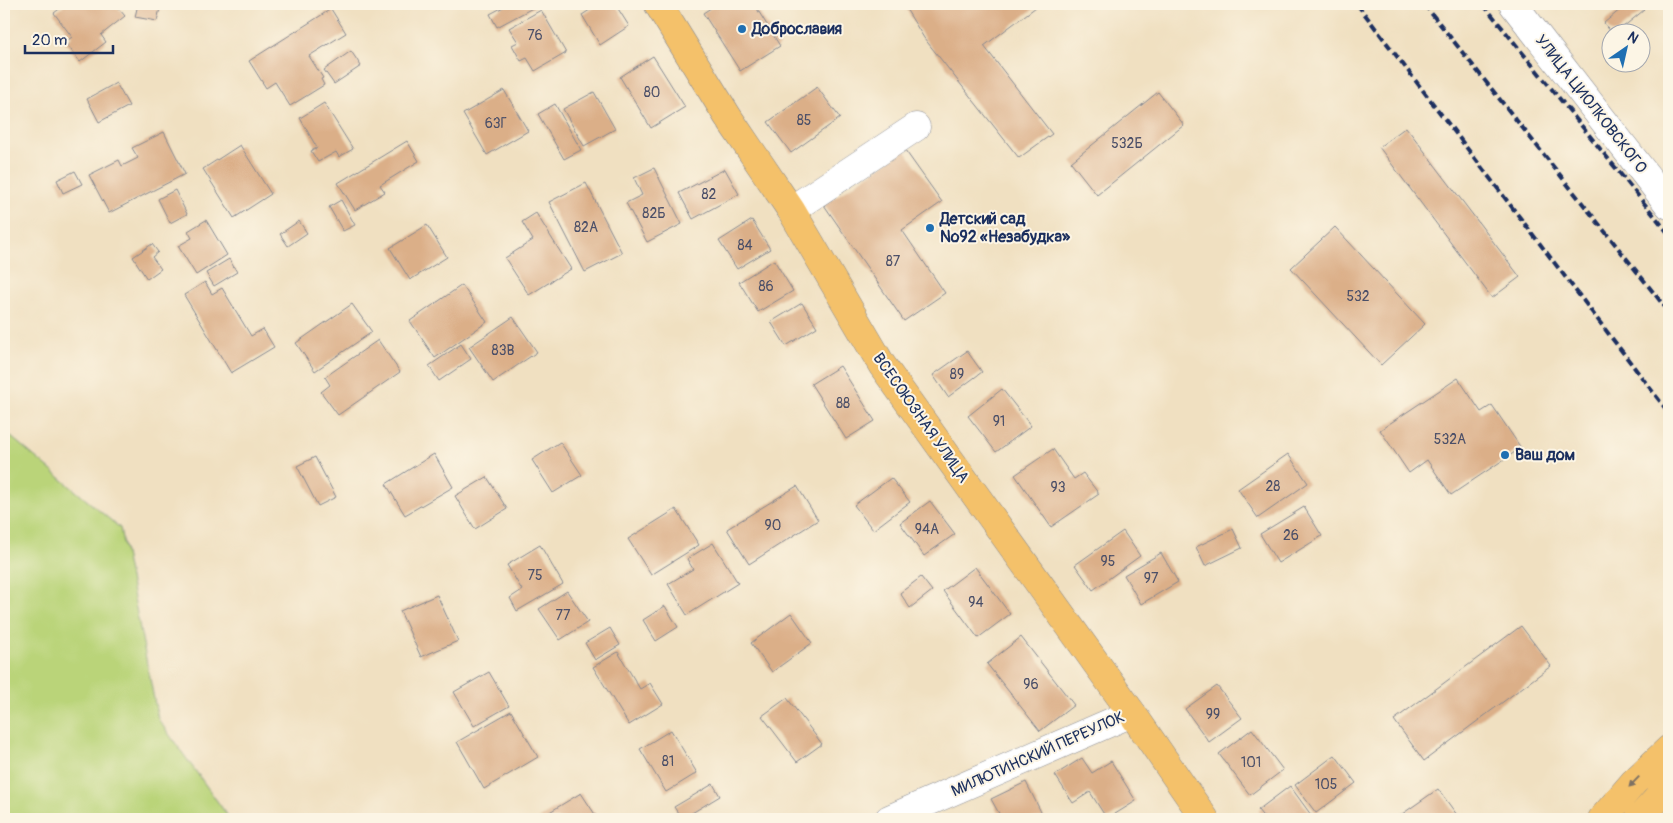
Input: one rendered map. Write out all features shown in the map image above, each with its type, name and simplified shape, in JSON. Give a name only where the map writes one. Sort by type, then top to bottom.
[{"type":"main road","name":"ВСЕСОЮЗНАЯ УЛИЦА","points":[[658,4],[728,117],[791,210],[882,365],[1132,713],[1205,819]]},
{"type":"main road","points":[[1602,819],[1634,782],[1669,749]]},
{"type":"main road","points":[[1639,819],[1669,786]]},
{"type":"street","name":"УЛИЦА ЦИОЛКОВСКОГО","points":[[1513,4],[1669,205]]},
{"type":"street","points":[[791,210],[916,127]]},
{"type":"street","name":"МИЛЮТИНСКИЙ ПЕРЕУЛОК","points":[[889,819],[1132,713]]},
{"type":"green space","points":[[4,431],[120,528],[158,719],[230,819],[4,819]]},
{"type":"building","points":[[66,4],[102,4],[105,8],[115,4],[125,16],[101,35],[106,42],[80,62],[65,42],[72,37],[54,13]]},
{"type":"building","points":[[138,4],[161,4],[157,21],[135,17]]},
{"type":"building","points":[[509,4],[540,4],[497,27],[490,14]]},
{"type":"building","points":[[599,4],[615,4],[629,26],[600,45],[582,15]]},
{"type":"building","name":"Доброславия","points":[[717,4],[754,4],[780,46],[740,71],[703,13]]},
{"type":"building","points":[[903,4],[1040,4],[984,46],[1052,134],[1019,158],[924,38]]},
{"type":"building","points":[[1627,4],[1638,4],[1644,10],[1629,22],[1605,22]]},
{"type":"building","points":[[331,9],[346,33],[309,56],[323,78],[321,79],[324,85],[290,106],[275,82],[266,88],[249,61]]},
{"type":"building","points":[[541,10],[566,53],[535,71],[527,58],[521,61],[512,45],[518,42],[509,28]]},
{"type":"building","points":[[351,51],[361,66],[334,84],[324,70]]},
{"type":"building","points":[[653,56],[685,107],[651,128],[620,77]]},
{"type":"building","points":[[116,83],[129,106],[99,122],[87,99]]},
{"type":"building","points":[[817,87],[840,118],[791,153],[768,122]]},
{"type":"building","points":[[504,90],[528,131],[487,155],[463,114]]},
{"type":"building","points":[[594,92],[615,129],[584,146],[563,109]]},
{"type":"building","points":[[1158,92],[1184,125],[1097,195],[1071,162]]},
{"type":"building","points":[[324,103],[353,149],[339,157],[336,152],[318,162],[311,151],[317,148],[300,118]]},
{"type":"building","points":[[555,104],[581,150],[564,159],[538,114]]},
{"type":"building","points":[[1406,127],[1520,277],[1492,298],[1379,147]]},
{"type":"building","points":[[164,132],[185,174],[109,213],[89,175],[119,160],[122,166],[138,158],[132,148]]},
{"type":"building","points":[[407,141],[419,161],[380,185],[385,192],[355,210],[338,183]]},
{"type":"building","points":[[240,145],[271,194],[234,218],[203,169]]},
{"type":"building","points":[[905,150],[942,202],[902,230],[945,293],[904,321],[824,205]]},
{"type":"building","points":[[654,168],[682,224],[647,242],[626,203],[642,195],[634,178]]},
{"type":"building","points":[[725,169],[739,194],[693,219],[679,193]]},
{"type":"building","points":[[75,171],[82,184],[63,193],[57,180]]},
{"type":"building","points":[[586,183],[622,253],[585,272],[549,202]]},
{"type":"building","points":[[175,190],[187,214],[170,223],[158,199]]},
{"type":"building","points":[[341,200],[355,225],[343,231],[329,207]]},
{"type":"building","points":[[536,213],[571,269],[529,295],[505,258],[533,240],[522,222]]},
{"type":"building","points":[[206,220],[227,255],[196,275],[178,246],[192,238],[188,231]]},
{"type":"building","points":[[752,220],[770,249],[737,269],[719,241]]},
{"type":"building","points":[[299,221],[307,233],[288,246],[280,234]]},
{"type":"building","points":[[427,225],[447,257],[410,280],[390,248]]},
{"type":"building","points":[[1335,227],[1425,324],[1381,365],[1291,268]]},
{"type":"building","points":[[152,244],[158,252],[152,257],[161,269],[147,279],[133,257]]},
{"type":"building","points":[[229,259],[237,272],[214,286],[206,273]]},
{"type":"building","points":[[774,260],[793,291],[758,312],[739,282]]},
{"type":"building","points":[[205,282],[212,294],[222,288],[251,336],[263,329],[274,347],[231,373],[184,295]]},
{"type":"building","points":[[462,285],[487,322],[435,358],[410,321]]},
{"type":"building","points":[[802,303],[817,327],[786,346],[771,322]]},
{"type":"building","points":[[352,304],[372,332],[315,371],[296,343]]},
{"type":"building","points":[[513,317],[537,352],[493,382],[469,347]]},
{"type":"building","points":[[378,340],[400,372],[338,415],[321,392],[330,385],[325,377]]},
{"type":"building","points":[[461,344],[471,359],[439,381],[429,366]]},
{"type":"building","points":[[967,351],[982,372],[948,397],[933,375]]},
{"type":"building","points":[[840,366],[875,421],[846,439],[811,384]]},
{"type":"building","points":[[1458,378],[1481,412],[1492,405],[1521,448],[1451,495],[1427,460],[1409,473],[1380,430]]},
{"type":"building","points":[[1002,389],[1031,426],[996,452],[968,416]]},
{"type":"building","points":[[560,442],[582,475],[553,493],[532,460]]},
{"type":"building","points":[[1053,449],[1074,479],[1083,473],[1099,494],[1051,527],[1015,475]]},
{"type":"building","points":[[434,454],[453,487],[405,515],[386,484]]},
{"type":"building","points":[[1288,454],[1308,483],[1258,518],[1238,489]]},
{"type":"building","points":[[315,457],[336,497],[318,506],[297,466]]},
{"type":"building","points":[[487,477],[507,509],[475,529],[455,496]]},
{"type":"building","points":[[891,478],[910,502],[873,530],[854,505]]},
{"type":"building","points":[[797,486],[818,520],[749,564],[727,529]]},
{"type":"building","points":[[930,501],[955,534],[924,556],[900,523]]},
{"type":"building","points":[[1304,507],[1322,536],[1278,563],[1260,534]]},
{"type":"building","points":[[676,509],[699,545],[651,575],[628,539]]},
{"type":"building","points":[[1233,529],[1242,548],[1205,566],[1196,547]]},
{"type":"building","points":[[1123,531],[1140,556],[1093,590],[1075,565]]},
{"type":"building","points":[[713,543],[738,583],[687,615],[668,584],[693,569],[687,559]]},
{"type":"building","points":[[540,545],[563,584],[517,611],[510,598],[522,590],[507,565]]},
{"type":"building","points":[[1161,553],[1178,582],[1141,604],[1124,575]]},
{"type":"building","points":[[975,567],[1010,614],[978,638],[943,591]]},
{"type":"building","points":[[921,577],[932,591],[910,608],[900,593]]},
{"type":"building","points":[[567,591],[588,622],[560,640],[539,609]]},
{"type":"building","points":[[437,595],[458,641],[421,657],[400,611]]},
{"type":"building","points":[[665,606],[678,627],[656,641],[643,620]]},
{"type":"building","points":[[791,613],[812,643],[772,672],[751,643]]},
{"type":"building","points":[[1521,626],[1551,666],[1424,761],[1394,720]]},
{"type":"building","points":[[610,628],[620,645],[595,660],[585,643]]},
{"type":"building","points":[[1021,637],[1074,705],[1040,731],[987,664]]},
{"type":"building","points":[[618,652],[640,689],[650,683],[663,704],[629,725],[593,667]]},
{"type":"building","points":[[489,672],[509,706],[474,726],[454,692]]},
{"type":"building","points":[[1217,686],[1242,718],[1209,742],[1185,709]]},
{"type":"building","points":[[787,698],[822,744],[797,762],[762,716]]},
{"type":"building","points":[[511,711],[538,757],[484,789],[457,742]]},
{"type":"building","points":[[1252,729],[1283,770],[1250,795],[1219,754]]},
{"type":"building","points":[[671,730],[697,773],[666,792],[640,749]]},
{"type":"building","points":[[1335,755],[1356,783],[1316,813],[1295,785]]},
{"type":"building","points":[[1082,758],[1092,773],[1111,761],[1136,801],[1107,819],[1090,792],[1073,803],[1055,775]]},
{"type":"building","points":[[1026,782],[1044,818],[1002,819],[991,799]]},
{"type":"building","points":[[713,784],[720,796],[682,819],[674,807]]},
{"type":"building","points":[[1290,786],[1314,819],[1265,819],[1258,810]]},
{"type":"building","points":[[1438,789],[1460,819],[1395,819]]},
{"type":"building","points":[[581,793],[598,819],[538,819]]},
{"type":"railway","points":[[1357,4],[1669,413]]},
{"type":"railway","points":[[1424,4],[1669,312]]},
{"type":"railway","points":[[1483,4],[1669,234]]},
{"type":"place","name":"Доброславия","points":[[742,29]]},
{"type":"place","name":"Детский сад №92 «Незабудка»","points":[[930,228]]},
{"type":"place","name":"Ваш дом","points":[[1505,455]]}]
